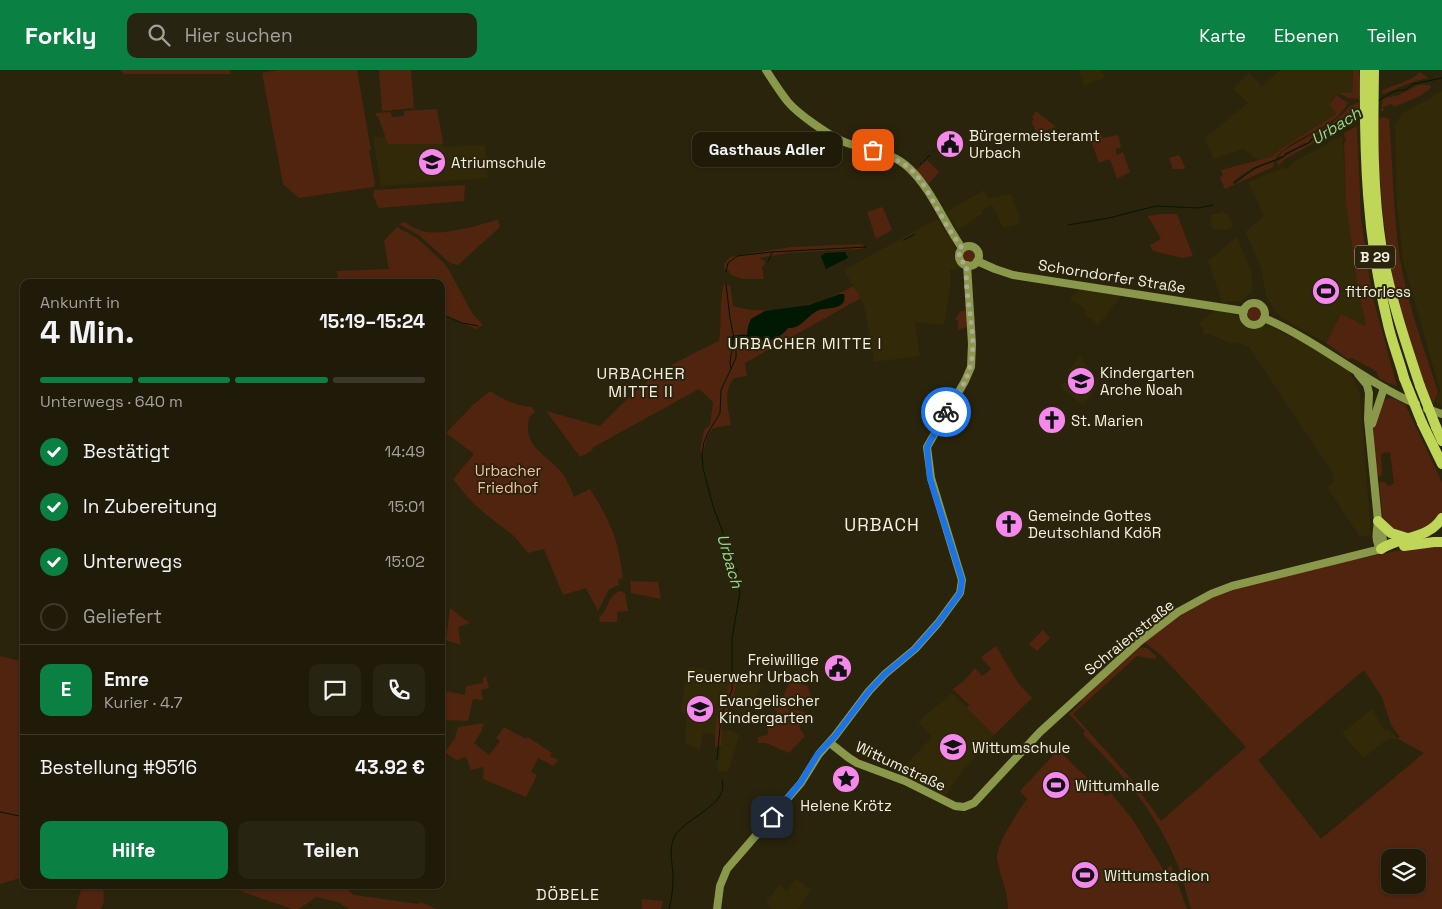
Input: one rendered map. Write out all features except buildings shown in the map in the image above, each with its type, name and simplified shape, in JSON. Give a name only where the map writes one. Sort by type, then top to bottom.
[{"type":"highway","name":"B 29","points":[[1365,70],[1369,132],[1382,250],[1398,322],[1439,434]]},
{"type":"highway","name":"B 29","points":[[1374,70],[1369,132],[1368,212],[1373,249],[1387,321],[1404,378],[1422,423],[1442,464]]},
{"type":"highway","points":[[1381,549],[1388,544],[1419,536],[1431,530],[1442,518]]},
{"type":"highway","points":[[1378,521],[1390,533],[1410,538]]},
{"type":"highway","points":[[1381,549],[1442,542]]},
{"type":"street","points":[[766,70],[788,103],[828,133],[845,142],[891,157],[910,169],[927,191],[962,248]]},
{"type":"street","points":[[969,246],[975,248],[978,252],[977,261],[967,265],[960,260],[959,254],[962,248],[969,246]]},
{"type":"street","name":"Schorndorfer Straße","points":[[977,261],[995,270],[1013,274],[1244,311]]},
{"type":"street","points":[[717,909],[721,881],[727,869],[791,795],[818,754],[830,743],[869,691],[885,674],[915,649],[938,623],[960,593],[962,580],[930,478],[927,447],[971,367],[972,344],[967,265]]},
{"type":"street","points":[[1250,304],[1259,304],[1264,311],[1264,318],[1260,323],[1251,324],[1245,320],[1244,311],[1250,304]]},
{"type":"street","points":[[1264,318],[1317,345],[1406,400],[1442,414]]},
{"type":"street","points":[[1349,366],[1366,385],[1369,393],[1370,433],[1378,521],[1384,543],[1381,549]]},
{"type":"street","points":[[1370,407],[1375,393],[1384,388]]},
{"type":"street","points":[[1370,433],[1384,388]]},
{"type":"street","name":"Schraienstraße","points":[[964,807],[974,804],[1057,715],[1140,641],[1178,612],[1211,594],[1232,586],[1381,549]]},
{"type":"street","name":"Wittumstraße","points":[[830,743],[857,763],[905,781],[955,806],[964,807]]},
{"type":"shaded area","points":[[1079,70],[1102,70],[1105,78],[1084,85]]},
{"type":"shaded area","points":[[1280,70],[1353,70],[1352,93],[1333,97],[1337,114],[1282,148],[1271,157],[1259,161],[1244,149],[1213,159],[1205,138],[1248,103],[1233,89],[1249,73],[1262,86]]},
{"type":"shaded area","points":[[1442,91],[1442,405],[1436,403],[1440,390],[1403,261],[1397,203],[1395,124],[1403,113]]},
{"type":"shaded area","name":"Atriumschule","points":[[435,127],[441,134],[443,147],[485,145],[488,178],[381,186],[373,137],[425,134],[425,128]]},
{"type":"shaded area","points":[[1341,136],[1343,139],[1346,204],[1357,282],[1366,326],[1341,314],[1326,343],[1282,318],[1273,309],[1266,295],[1261,268],[1246,233],[1264,216],[1248,182],[1287,168],[1297,160]]},
{"type":"shaded area","points":[[984,190],[988,198],[1011,194],[1020,224],[1003,228],[992,205],[982,210],[983,213],[958,230],[946,212]]},
{"type":"shaded area","points":[[1223,212],[1228,214],[1233,227],[1226,230],[1212,229],[1210,215]]},
{"type":"shaded area","points":[[937,219],[957,250],[956,262],[961,268],[950,270],[951,282],[944,325],[915,322],[920,356],[874,362],[864,305],[844,270]]},
{"type":"shaded area","points":[[1237,237],[1251,271],[1253,290],[1242,301],[1222,302],[1208,261]]},
{"type":"shaded area","points":[[845,252],[848,258],[826,269],[821,256],[826,253]]},
{"type":"shaded area","points":[[1080,288],[1122,295],[1098,325],[1084,313],[1086,310],[1070,299]]},
{"type":"shaded area","points":[[844,294],[844,299],[840,306],[819,310],[801,324],[788,328],[779,337],[768,341],[745,339],[744,335],[747,335],[751,319],[765,311],[809,305]]},
{"type":"shaded area","points":[[1216,310],[1237,315],[1244,325],[1254,329],[1267,325],[1307,345],[1350,371],[1360,394],[1371,535],[1360,537],[1327,487],[1333,483],[1333,474],[1249,347],[1239,343],[1231,344],[1210,334],[1203,334],[1203,329],[1198,323]]},
{"type":"shaded area","name":"Kindergarten Arche Noah","points":[[1080,356],[1098,383],[1083,405],[1060,387],[1071,373],[1069,370]]},
{"type":"shaded area","name":"Evangelischer Kindergarten","points":[[688,667],[729,673],[729,690],[720,707],[715,734],[703,733],[700,750],[685,743],[687,715],[680,711]]},
{"type":"shaded area","points":[[736,674],[762,685],[747,715],[729,707],[736,686]]},
{"type":"shaded area","name":"Wittumschule","points":[[952,693],[994,735],[956,779],[944,799],[913,780],[897,774],[932,737],[918,722]]},
{"type":"shaded area","points":[[1372,709],[1385,731],[1388,729],[1398,739],[1388,739],[1363,758],[1342,733]]},
{"type":"shaded area","points":[[722,730],[733,731],[739,735],[729,770],[726,772],[718,771],[716,760],[719,760]]},
{"type":"shaded area","points":[[796,879],[811,890],[798,909],[772,909],[766,901],[780,885],[787,891]]},
{"type":"green space","points":[[120,70],[230,70],[231,74],[124,74]]},
{"type":"green space","points":[[278,70],[357,70],[371,150],[369,150],[375,184],[373,187],[299,198],[283,184],[262,73]]},
{"type":"green space","points":[[379,70],[411,70],[414,108],[382,111]]},
{"type":"green space","points":[[1353,70],[1359,70],[1359,99],[1348,98],[1339,93],[1352,93]]},
{"type":"green space","points":[[1420,72],[1428,78],[1383,94],[1382,91],[1407,81]]},
{"type":"green space","points":[[1418,85],[1430,85],[1431,88],[1418,97],[1394,107],[1392,104],[1383,107],[1384,111],[1381,111],[1383,99],[1399,95]]},
{"type":"green space","points":[[1336,95],[1348,103],[1333,120],[1280,152],[1275,160],[1252,168],[1233,182],[1235,184],[1253,170],[1274,162],[1273,167],[1225,189],[1220,177],[1223,176],[1221,170],[1271,157],[1336,114],[1330,105]]},
{"type":"green space","points":[[1359,102],[1359,109],[1321,134],[1311,138],[1309,142],[1302,144],[1283,156],[1279,156],[1283,151],[1329,125],[1349,107]]},
{"type":"green space","points":[[437,109],[442,144],[427,144],[427,140],[426,144],[388,144],[378,116],[376,116],[376,113],[391,112],[392,117],[404,116],[404,111]]},
{"type":"green space","points":[[1036,111],[1056,127],[1037,134],[1031,121],[1034,120],[1032,117]]},
{"type":"green space","points":[[1359,112],[1358,118],[1285,159],[1279,165],[1277,163],[1303,145],[1310,143],[1339,122]]},
{"type":"green space","points":[[1379,118],[1389,119],[1394,207],[1400,260],[1412,310],[1438,392],[1434,403],[1424,385],[1414,356],[1390,265],[1380,177]]},
{"type":"green space","points":[[1357,126],[1361,218],[1372,294],[1397,386],[1379,378],[1376,371],[1352,358],[1348,359],[1326,343],[1341,314],[1366,326],[1357,282],[1346,204],[1344,142],[1346,142],[1344,133]]},
{"type":"green space","points":[[1100,131],[1102,138],[1118,135],[1121,147],[1115,149],[1117,155],[1123,152],[1130,172],[1117,179],[1110,159],[1099,163],[1089,135]]},
{"type":"green space","points":[[1179,155],[1185,167],[1184,169],[1173,169],[1169,158]]},
{"type":"green space","points":[[927,160],[939,172],[929,184],[916,170]]},
{"type":"green space","points":[[465,185],[464,201],[379,208],[373,196],[374,190]]},
{"type":"green space","points":[[882,207],[892,230],[876,239],[867,212]]},
{"type":"green space","points":[[1177,214],[1193,256],[1182,258],[1153,251],[1150,245],[1161,239],[1148,216]]},
{"type":"green space","points":[[498,220],[500,227],[458,265],[450,263],[419,235],[399,224],[405,222],[419,230],[437,233]]},
{"type":"green space","points":[[397,227],[417,238],[443,262],[472,313],[483,325],[476,329],[445,317],[445,279],[338,279],[337,271],[389,269],[384,241]]},
{"type":"green space","points":[[862,244],[864,246],[862,249],[788,253],[759,258],[765,261],[762,267],[764,279],[743,279],[731,275],[729,271],[724,269],[725,263],[730,257],[740,255],[791,247]]},
{"type":"green space","points":[[969,248],[974,250],[976,255],[974,260],[969,262],[964,260],[962,255],[964,250]]},
{"type":"green space","points":[[724,284],[730,285],[733,306],[751,310],[794,308],[831,297],[853,286],[861,298],[745,363],[747,376],[734,378],[728,389],[727,401],[731,425],[713,428],[707,437],[702,453],[700,451],[704,430],[710,425],[713,402],[699,389],[592,448],[593,450],[580,457],[546,411],[600,426],[635,391],[656,375],[682,359],[719,341]]},
{"type":"green space","points":[[1254,306],[1260,308],[1262,314],[1260,320],[1254,322],[1248,320],[1246,314],[1248,308]]},
{"type":"green space","points":[[961,311],[966,311],[967,327],[958,330],[958,320],[955,319]]},
{"type":"green space","name":"Urbacher Friedhof","points":[[490,391],[510,402],[532,407],[535,412],[530,416],[528,426],[532,442],[562,473],[574,497],[590,489],[608,521],[619,552],[623,578],[618,580],[619,585],[609,589],[598,611],[586,588],[563,595],[544,549],[528,553],[515,537],[468,498],[453,479],[474,454],[446,433],[473,405]]},
{"type":"green space","points":[[1392,398],[1405,404],[1442,482],[1442,513],[1421,533],[1401,535],[1383,521],[1379,482],[1385,482],[1387,486],[1394,484],[1390,452],[1381,453],[1382,475],[1380,477],[1377,475],[1374,430],[1378,408],[1384,401]]},
{"type":"green space","points":[[1424,545],[1442,545],[1442,909],[1191,909],[1183,879],[1168,843],[1158,825],[1124,778],[1083,734],[1085,731],[1069,714],[1082,702],[1080,700],[1138,647],[1147,648],[1157,657],[1155,659],[1137,656],[1073,714],[1131,779],[1161,821],[1246,747],[1162,656],[1144,642],[1189,609],[1229,590],[1283,575]],"holes":[[[1364,670],[1382,697],[1391,725],[1400,737],[1398,739],[1424,753],[1321,839],[1258,760]]]},
{"type":"green space","points":[[630,581],[658,582],[661,599],[631,593]]},
{"type":"green space","points":[[620,591],[625,593],[628,611],[617,612],[617,622],[600,622],[599,618],[605,611],[610,599]]},
{"type":"green space","points":[[450,608],[470,623],[458,627],[461,645],[446,640]]},
{"type":"green space","points":[[1043,630],[1050,638],[1037,651],[1029,644]]},
{"type":"green space","points":[[996,646],[1018,683],[1032,698],[994,735],[967,708],[969,705],[953,689],[965,680],[975,668],[982,676],[991,669],[981,657]]},
{"type":"green space","points":[[0,656],[20,661],[20,878],[0,884]]},
{"type":"green space","points":[[729,673],[736,674],[736,686],[722,723],[721,746],[715,747],[717,716],[729,687]]},
{"type":"green space","points":[[486,676],[489,688],[481,690],[483,700],[473,699],[468,721],[445,720],[445,691],[465,695],[466,686],[483,683],[483,678]]},
{"type":"green space","points":[[791,680],[808,686],[811,697],[809,705],[789,704],[788,710],[804,712],[805,716],[799,720],[800,729],[805,736],[789,753],[766,743],[758,743],[758,737],[768,735],[767,719],[774,718],[777,711],[774,709],[776,696],[784,696]]},
{"type":"green space","points":[[484,723],[474,743],[489,755],[500,741],[496,738],[504,727],[526,739],[528,737],[552,753],[550,756],[558,760],[554,766],[538,758],[531,772],[537,775],[526,797],[483,779],[484,767],[471,770],[466,757],[456,760],[445,752],[455,738],[458,727]]},
{"type":"green space","points":[[1058,750],[1106,796],[1111,793],[1133,820],[1164,871],[1171,865],[1187,909],[1008,909],[1007,896],[997,853],[1008,828],[1027,799],[1020,791]]},
{"type":"green space","points":[[81,889],[103,889],[104,902],[101,909],[76,909]]},
{"type":"green space","points":[[234,889],[347,889],[354,895],[419,904],[420,902],[437,909],[349,909],[338,902],[316,897],[299,909],[292,909]]},
{"type":"green space","points":[[642,899],[663,901],[661,909],[642,909]]},
{"type":"waterway","name":"Urbach","points":[[1377,102],[1387,95],[1405,90],[1413,84],[1442,78]]},
{"type":"waterway","name":"Urbach","points":[[1234,183],[1255,168],[1283,157],[1285,154],[1309,143],[1336,123],[1360,110]]},
{"type":"waterway","points":[[941,141],[947,136]]},
{"type":"waterway","points":[[923,162],[930,155]]},
{"type":"waterway","name":"Urbach","points":[[1068,225],[1109,218],[1156,206],[1198,208],[1213,205]]},
{"type":"waterway","name":"Urbach","points":[[904,240],[915,234]]},
{"type":"waterway","name":"Urbach","points":[[726,272],[728,263],[737,256],[771,252],[866,247]]},
{"type":"waterway","points":[[768,261],[772,253]]},
{"type":"waterway","name":"Urbach","points":[[717,760],[721,716],[732,690],[732,638],[740,593],[737,571],[713,506],[703,468],[702,454],[704,442],[720,413],[721,390],[736,358],[736,344],[730,318],[726,284]]},
{"type":"waterway","points":[[445,316],[462,323],[478,326]]},
{"type":"waterway","name":"Urbach","points":[[734,338],[744,337]]},
{"type":"waterway","name":"Urbach","points":[[731,368],[733,340]]},
{"type":"waterway","name":"Urbach","points":[[669,909],[673,886],[671,849],[674,838],[683,827],[707,809],[720,796],[723,788],[722,780]]},
{"type":"waterway","points":[[0,812],[20,816]]},
{"type":"way so far","points":[[873,150],[891,157],[914,173],[962,248],[959,257],[967,265],[972,344],[971,367],[965,381],[946,412]]},
{"type":"place","name":"Bürgermeisteramt Urbach","points":[[950,144]]},
{"type":"place","name":"Gasthaus Adler","points":[[873,150]]},
{"type":"place","name":"Atriumschule","points":[[432,162]]},
{"type":"place","name":"fitforless","points":[[1326,291]]},
{"type":"place","name":"Kindergarten Arche Noah","points":[[1081,381]]},
{"type":"place","name":"St. Marien","points":[[1052,420]]},
{"type":"place","name":"Gemeinde Gottes Deutschland KdöR","points":[[1009,524]]},
{"type":"place","name":"Freiwillige Feuerwehr Urbach","points":[[838,668]]},
{"type":"place","name":"Evangelischer Kindergarten","points":[[700,709]]},
{"type":"place","name":"Wittumschule","points":[[953,747]]},
{"type":"place","name":"Helene Krötz","points":[[846,779]]},
{"type":"place","name":"Wittumhalle","points":[[1056,785]]},
{"type":"place","name":"Wittumstadion","points":[[1085,875]]},
{"type":"district","name":"URBACHER MITTE I","points":[[805,343]]},
{"type":"district","name":"URBACHER MITTE II","points":[[641,382]]},
{"type":"district","name":"URBACH","points":[[882,524]]},
{"type":"district","name":"DÖBELE","points":[[568,894]]},
{"type":"route","points":[[772,817],[801,782],[818,754],[830,743],[869,691],[885,674],[915,649],[938,623],[960,593],[962,580],[958,564],[930,478],[927,462],[927,447],[946,412]]}]
